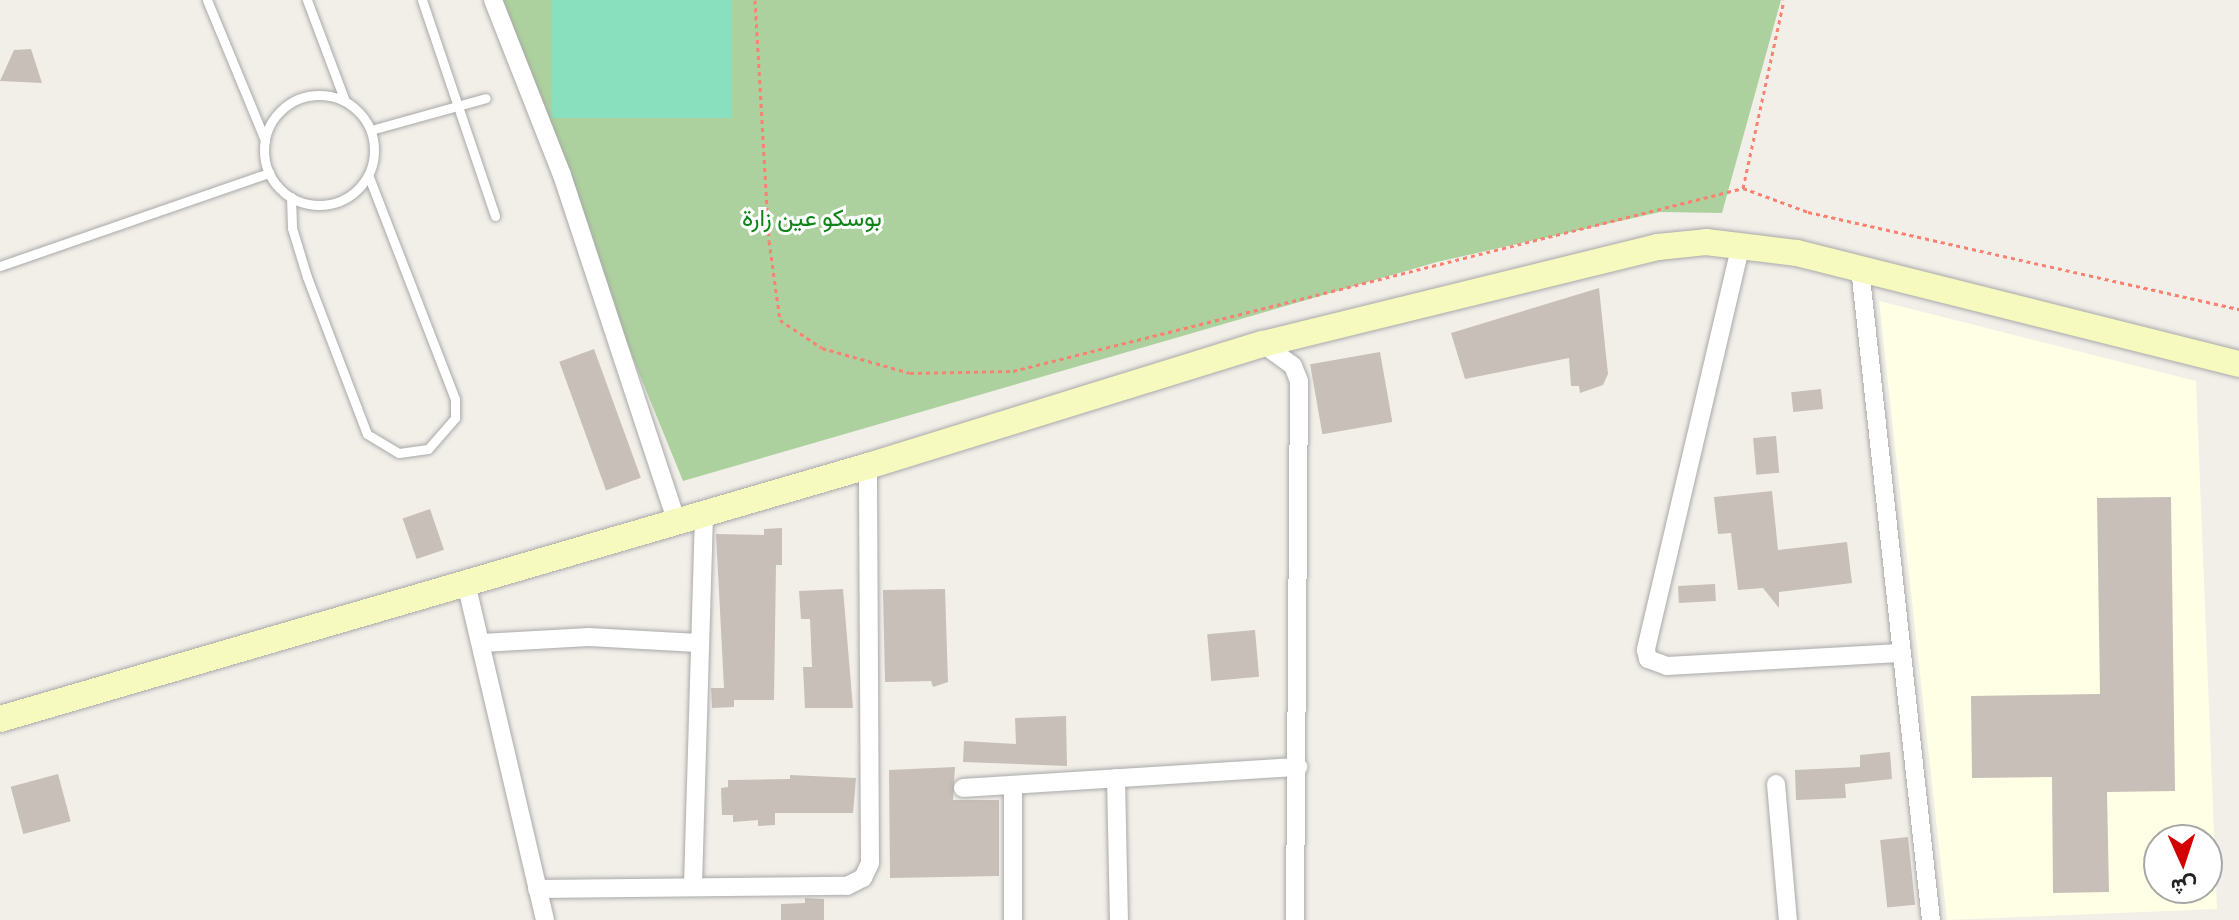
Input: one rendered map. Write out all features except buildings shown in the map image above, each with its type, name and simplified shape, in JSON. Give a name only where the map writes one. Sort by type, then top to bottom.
[{"type":"main road","points":[[0,719],[676,519],[868,466],[1263,344],[1658,247],[1741,244],[1860,268],[2239,364]]},
{"type":"street","points":[[493,0],[562,175],[676,519]]},
{"type":"street","points":[[1741,244],[1648,659],[1667,666],[1900,653]]},
{"type":"street","points":[[1860,268],[1931,920]]},
{"type":"street","points":[[1263,344],[1293,366],[1299,381],[1295,920]]},
{"type":"street","points":[[537,889],[693,885],[847,886],[863,878],[870,863],[868,466]]},
{"type":"street","points":[[693,885],[704,512]]},
{"type":"street","points":[[466,583],[545,920]]},
{"type":"street","points":[[482,643],[589,637],[698,643]]},
{"type":"street","points":[[963,788],[1298,767]]},
{"type":"street","points":[[1116,778],[1119,920]]},
{"type":"street","points":[[1776,784],[1788,920]]},
{"type":"street","points":[[1013,785],[1013,920]]},
{"type":"lane","points":[[207,0],[265,140],[269,173],[291,197],[308,203],[332,203],[353,193],[368,175],[374,152],[371,130],[345,101],[307,0]]},
{"type":"lane","points":[[422,0],[455,106],[495,216]]},
{"type":"lane","points":[[265,140],[275,116],[295,100],[320,94],[345,101]]},
{"type":"lane","points":[[371,130],[486,98]]},
{"type":"lane","points":[[0,266],[269,173]]},
{"type":"lane","points":[[291,197],[292,228],[307,277],[367,434],[399,453],[428,449],[455,418],[455,399],[368,175]]},
{"type":"path","points":[[755,0],[769,241],[780,320],[822,348],[910,373],[1013,371],[1743,188],[1808,212],[2239,309]]},
{"type":"path","points":[[1743,188],[1784,0]]},
{"type":"shaded area","points":[[1879,301],[2196,381],[2214,824],[2143,824],[2143,904],[2217,904],[2217,909],[1947,920]]},
{"type":"green space","name":"بوسكو عين زارة","points":[[487,0],[1781,0],[1722,213],[1660,212],[1437,262],[683,481]]},
{"type":"green space","points":[[552,0],[732,0],[732,118],[552,118]]}]
